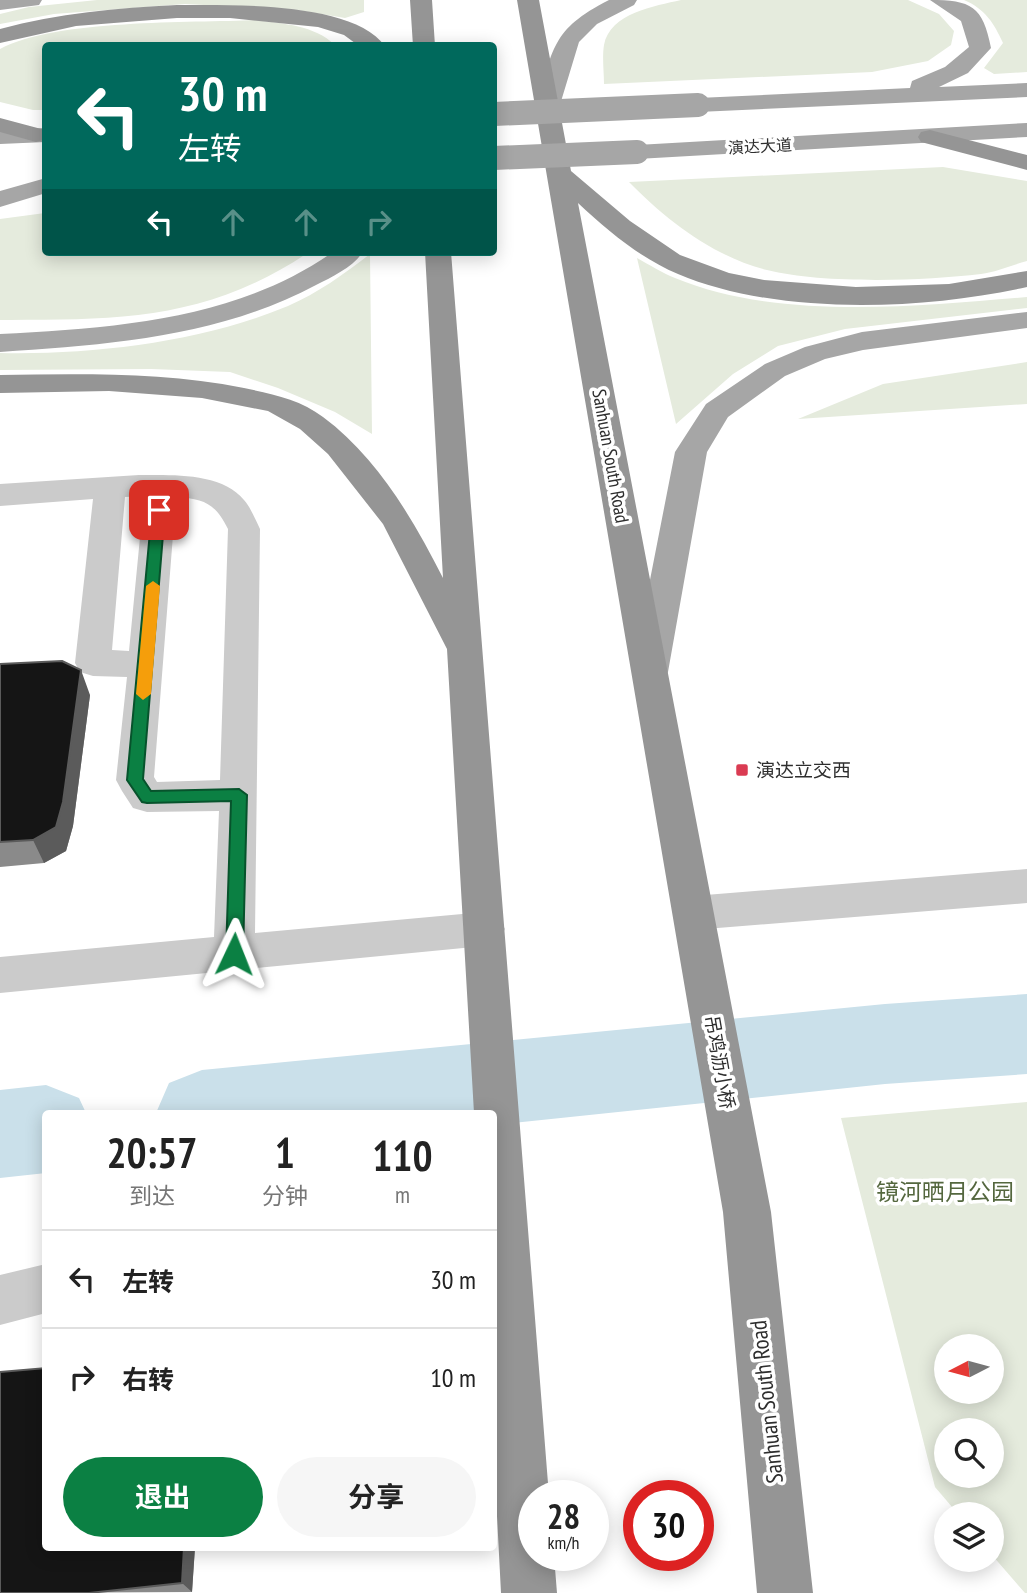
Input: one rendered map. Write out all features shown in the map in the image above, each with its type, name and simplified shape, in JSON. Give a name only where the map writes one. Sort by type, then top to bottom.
[{"type":"highway","points":[[421,0],[424,42]]},
{"type":"highway","name":"Sanhuan South Road","points":[[528,0],[693,913]]},
{"type":"highway","points":[[0,36],[56,20],[104,15],[241,9],[309,17],[351,30],[368,42]]},
{"type":"highway","points":[[0,125],[41,135]]},
{"type":"highway","points":[[930,137],[1027,163]]},
{"type":"highway","points":[[559,174],[624,231],[648,247],[688,269],[726,281],[790,292],[830,295],[928,294],[1000,287],[1027,279]]},
{"type":"highway","points":[[438,256],[484,929],[493,1110]]},
{"type":"highway","points":[[0,384],[109,382],[202,389],[277,404],[311,422],[339,447],[397,520],[466,655]]},
{"type":"highway","name":"吊鸡沥小桥","points":[[693,913],[747,1212]]},
{"type":"highway","points":[[497,1188],[529,1593]]},
{"type":"highway","name":"Sanhuan South Road","points":[[747,1212],[785,1593]]},
{"type":"main road","points":[[0,4],[31,0]]},
{"type":"main road","points":[[547,108],[568,40],[589,19],[626,0]]},
{"type":"main road","points":[[898,95],[967,66],[980,48],[976,24],[962,8],[941,0]]},
{"type":"main road","points":[[497,114],[1027,90]]},
{"type":"main road","name":"演达大道","points":[[497,158],[1027,130]]},
{"type":"main road","points":[[0,137],[41,135]]},
{"type":"main road","points":[[0,183],[42,183]]},
{"type":"main road","points":[[0,199],[42,184]]},
{"type":"main road","points":[[0,343],[85,339],[192,322],[243,309],[334,265],[345,256]]},
{"type":"main road","points":[[650,673],[691,452],[717,411],[775,370],[815,352],[862,341],[1027,320]]},
{"type":"street","points":[[161,485],[135,780],[147,797],[239,795]]},
{"type":"street","points":[[0,495],[178,485],[204,490],[231,504],[244,529],[234,954]]},
{"type":"street","points":[[110,487],[93,663],[146,664]]},
{"type":"street","points":[[693,913],[1027,886]]},
{"type":"street","points":[[0,975],[484,929]]},
{"type":"street","points":[[0,1300],[42,1289]]},
{"type":"green space","points":[[97,0],[364,0],[364,12],[345,18],[297,10],[185,4],[54,14],[0,24],[0,14],[29,7]]},
{"type":"green space","points":[[681,0],[908,0],[939,14],[954,31],[951,45],[928,61],[872,72],[604,84],[604,45],[615,25],[635,13]]},
{"type":"green space","points":[[964,0],[1027,0],[1027,72],[994,74],[984,68],[1003,43],[988,17]]},
{"type":"green space","points":[[256,20],[308,29],[332,42],[42,42],[42,110],[0,102],[0,49],[24,39],[54,32],[88,27]]},
{"type":"green space","points":[[943,167],[1027,181],[1027,261],[981,274],[903,280],[816,278],[767,270],[728,256],[692,235],[659,210],[629,182]]},
{"type":"green space","points":[[42,213],[42,256],[302,256],[271,275],[234,292],[198,304],[123,317],[0,320],[0,219]]},
{"type":"green space","points":[[370,256],[372,434],[335,412],[278,388],[230,372],[151,369],[0,370],[0,353],[72,352],[147,344],[220,329],[288,306]]},
{"type":"green space","points":[[637,258],[675,278],[715,292],[758,300],[849,307],[940,304],[1027,297],[1027,308],[845,329],[778,346],[733,374],[676,424]]},
{"type":"green space","points":[[1027,362],[1027,404],[798,419],[883,384]]},
{"type":"green space","name":"镜河晒月公园","points":[[1027,1102],[1027,1593],[1004,1569],[1004,1502],[948,1502],[936,1488],[1004,1488],[1004,1418],[934,1418],[934,1483],[841,1118]]},
{"type":"building","points":[[62,661],[81,670],[63,802],[56,827],[33,840],[0,842],[0,664]]},
{"type":"building","points":[[42,1368],[42,1551],[184,1551],[182,1583],[89,1593],[0,1593],[0,1372]]},
{"type":"waterway","points":[[232,1110],[885,1044],[1027,1034]]},
{"type":"waterway","points":[[0,1134],[42,1129]]},
{"type":"slow traffic","points":[[143,694],[153,586]]},
{"type":"place","name":"演达立交西","points":[[742,770]]},
{"type":"route","points":[[159,510],[135,780],[147,797],[239,795],[234,954]]}]
